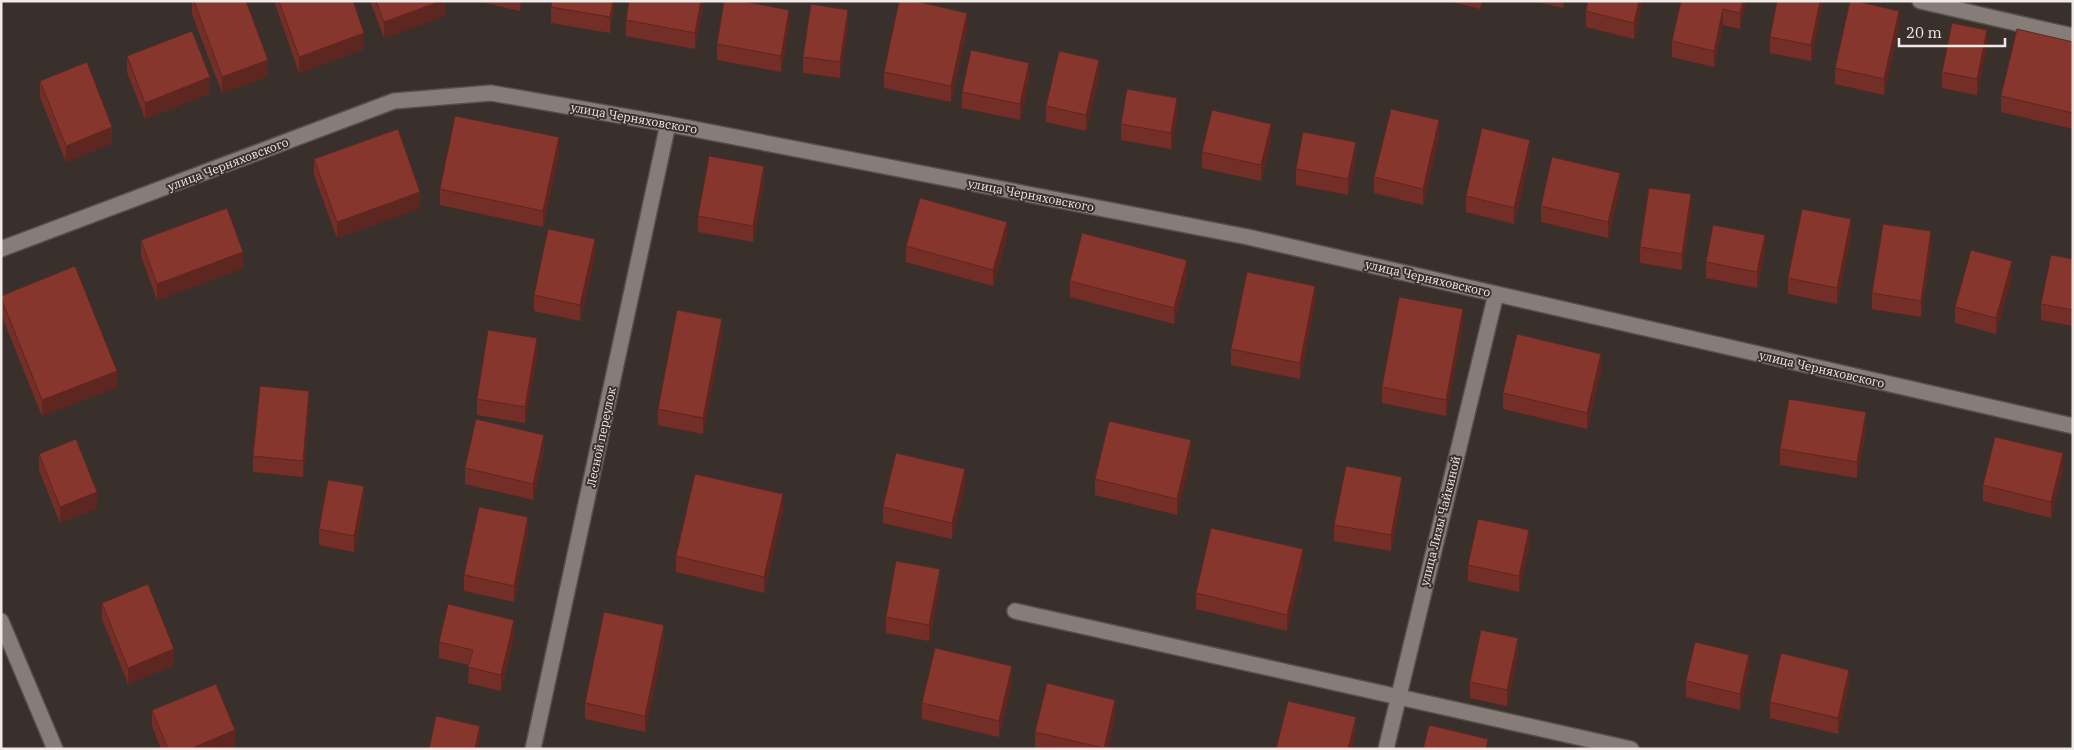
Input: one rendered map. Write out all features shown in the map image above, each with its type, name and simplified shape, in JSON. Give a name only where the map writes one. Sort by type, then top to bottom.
[{"type":"street","points":[[1920,1],[2073,36]]},
{"type":"street","name":"улица Черняховского","points":[[1,249],[394,101],[491,92],[668,124],[1248,237],[2073,426]]},
{"type":"street","name":"Лесной переулок","points":[[533,749],[668,124]]},
{"type":"street","name":"улица Лизы Чайкиной","points":[[1386,749],[1496,294]]},
{"type":"street","points":[[1015,611],[1630,749]]},
{"type":"street","points":[[1,621],[55,749]]},
{"type":"building","points":[[194,1],[246,1],[268,60],[222,77]]},
{"type":"building","points":[[279,1],[353,1],[364,33],[299,57]]},
{"type":"building","points":[[376,1],[441,1],[384,22]]},
{"type":"building","points":[[552,1],[613,1],[610,17],[551,7]]},
{"type":"building","points":[[629,1],[701,1],[695,33],[626,20]]},
{"type":"building","points":[[724,1],[742,1],[789,10],[781,56],[717,44]]},
{"type":"building","points":[[899,1],[915,1],[967,13],[951,86],[884,72]]},
{"type":"building","points":[[1588,1],[1639,1],[1634,23],[1586,11]]},
{"type":"building","points":[[1681,1],[1743,1],[1740,13],[1723,9],[1714,51],[1672,41]]},
{"type":"building","points":[[1777,1],[1820,1],[1811,45],[1770,37]]},
{"type":"building","points":[[1850,1],[1899,11],[1884,79],[1835,68]]},
{"type":"building","points":[[811,4],[848,10],[840,62],[803,57]]},
{"type":"building","points":[[1952,23],[1987,30],[1977,79],[1942,72]]},
{"type":"building","points":[[2017,29],[2073,42],[2073,113],[2001,96]]},
{"type":"building","points":[[192,31],[210,77],[145,103],[127,56]]},
{"type":"building","points":[[971,50],[1029,63],[1020,104],[962,92]]},
{"type":"building","points":[[1059,51],[1099,60],[1086,115],[1046,106]]},
{"type":"building","points":[[87,62],[112,127],[66,146],[40,81]]},
{"type":"building","points":[[1127,89],[1177,98],[1171,133],[1121,124]]},
{"type":"building","points":[[1391,109],[1439,120],[1423,189],[1374,177]]},
{"type":"building","points":[[1212,110],[1271,124],[1261,165],[1202,152]]},
{"type":"building","points":[[455,116],[559,137],[543,211],[440,189]]},
{"type":"building","points":[[1482,128],[1530,140],[1514,208],[1466,196]]},
{"type":"building","points":[[398,129],[420,192],[337,222],[314,159]]},
{"type":"building","points":[[1303,132],[1356,142],[1348,179],[1296,169]]},
{"type":"building","points":[[709,156],[764,166],[753,226],[698,216]]},
{"type":"building","points":[[1552,157],[1620,173],[1608,222],[1541,206]]},
{"type":"building","points":[[1649,188],[1691,194],[1682,254],[1640,247]]},
{"type":"building","points":[[920,198],[1007,222],[993,270],[906,246]]},
{"type":"building","points":[[227,208],[243,252],[157,284],[141,240]]},
{"type":"building","points":[[1802,209],[1851,219],[1837,288],[1788,278]]},
{"type":"building","points":[[1883,224],[1931,231],[1921,301],[1872,293]]},
{"type":"building","points":[[1713,225],[1765,235],[1757,272],[1706,262]]},
{"type":"building","points":[[548,229],[595,239],[580,305],[534,295]]},
{"type":"building","points":[[1082,233],[1187,260],[1174,308],[1070,281]]},
{"type":"building","points":[[1971,250],[2012,261],[1996,318],[1955,307]]},
{"type":"building","points":[[2051,255],[2073,259],[2073,310],[2041,304]]},
{"type":"building","points":[[75,266],[117,371],[42,400],[1,296]]},
{"type":"building","points":[[1247,272],[1315,286],[1300,363],[1231,349]]},
{"type":"building","points":[[1399,297],[1463,309],[1446,400],[1382,387]]},
{"type":"building","points":[[677,310],[722,319],[703,418],[658,409]]},
{"type":"building","points":[[488,330],[537,338],[525,407],[477,399]]},
{"type":"building","points":[[1517,334],[1601,354],[1587,413],[1503,393]]},
{"type":"building","points":[[260,386],[309,391],[303,461],[253,456]]},
{"type":"building","points":[[1789,399],[1866,412],[1857,462],[1780,449]]},
{"type":"building","points":[[476,419],[544,435],[533,484],[465,468]]},
{"type":"building","points":[[1109,421],[1191,440],[1177,499],[1095,479]]},
{"type":"building","points":[[1995,437],[2063,453],[2051,502],[1983,485]]},
{"type":"building","points":[[76,439],[97,492],[60,507],[39,454]]},
{"type":"building","points":[[896,453],[965,469],[952,523],[883,507]]},
{"type":"building","points":[[1346,466],[1402,477],[1391,535],[1334,525]]},
{"type":"building","points":[[695,474],[783,494],[764,577],[676,556]]},
{"type":"building","points":[[328,480],[364,486],[354,536],[319,529]]},
{"type":"building","points":[[479,507],[528,517],[514,586],[464,575]]},
{"type":"building","points":[[1478,519],[1529,530],[1519,576],[1468,565]]},
{"type":"building","points":[[1211,528],[1303,549],[1287,615],[1196,593]]},
{"type":"building","points":[[896,561],[940,569],[929,625],[886,617]]},
{"type":"building","points":[[148,584],[174,649],[128,668],[102,603]]},
{"type":"building","points":[[448,604],[514,620],[501,675],[468,667],[473,650],[439,642]]},
{"type":"building","points":[[604,612],[664,625],[645,716],[585,703]]},
{"type":"building","points":[[1481,630],[1518,638],[1507,690],[1470,682]]},
{"type":"building","points":[[1695,642],[1749,655],[1740,694],[1686,681]]},
{"type":"building","points":[[935,648],[1012,666],[999,721],[922,703]]},
{"type":"building","points":[[1781,653],[1849,670],[1838,718],[1770,702]]},
{"type":"building","points":[[1047,683],[1115,700],[1104,748],[1035,732]]},
{"type":"building","points":[[216,684],[235,730],[190,749],[168,749],[152,710]]},
{"type":"building","points":[[1288,701],[1356,717],[1348,749],[1276,749]]},
{"type":"building","points":[[436,716],[480,726],[475,749],[429,749]]},
{"type":"building","points":[[1429,725],[1488,739],[1486,749],[1423,749]]}]
